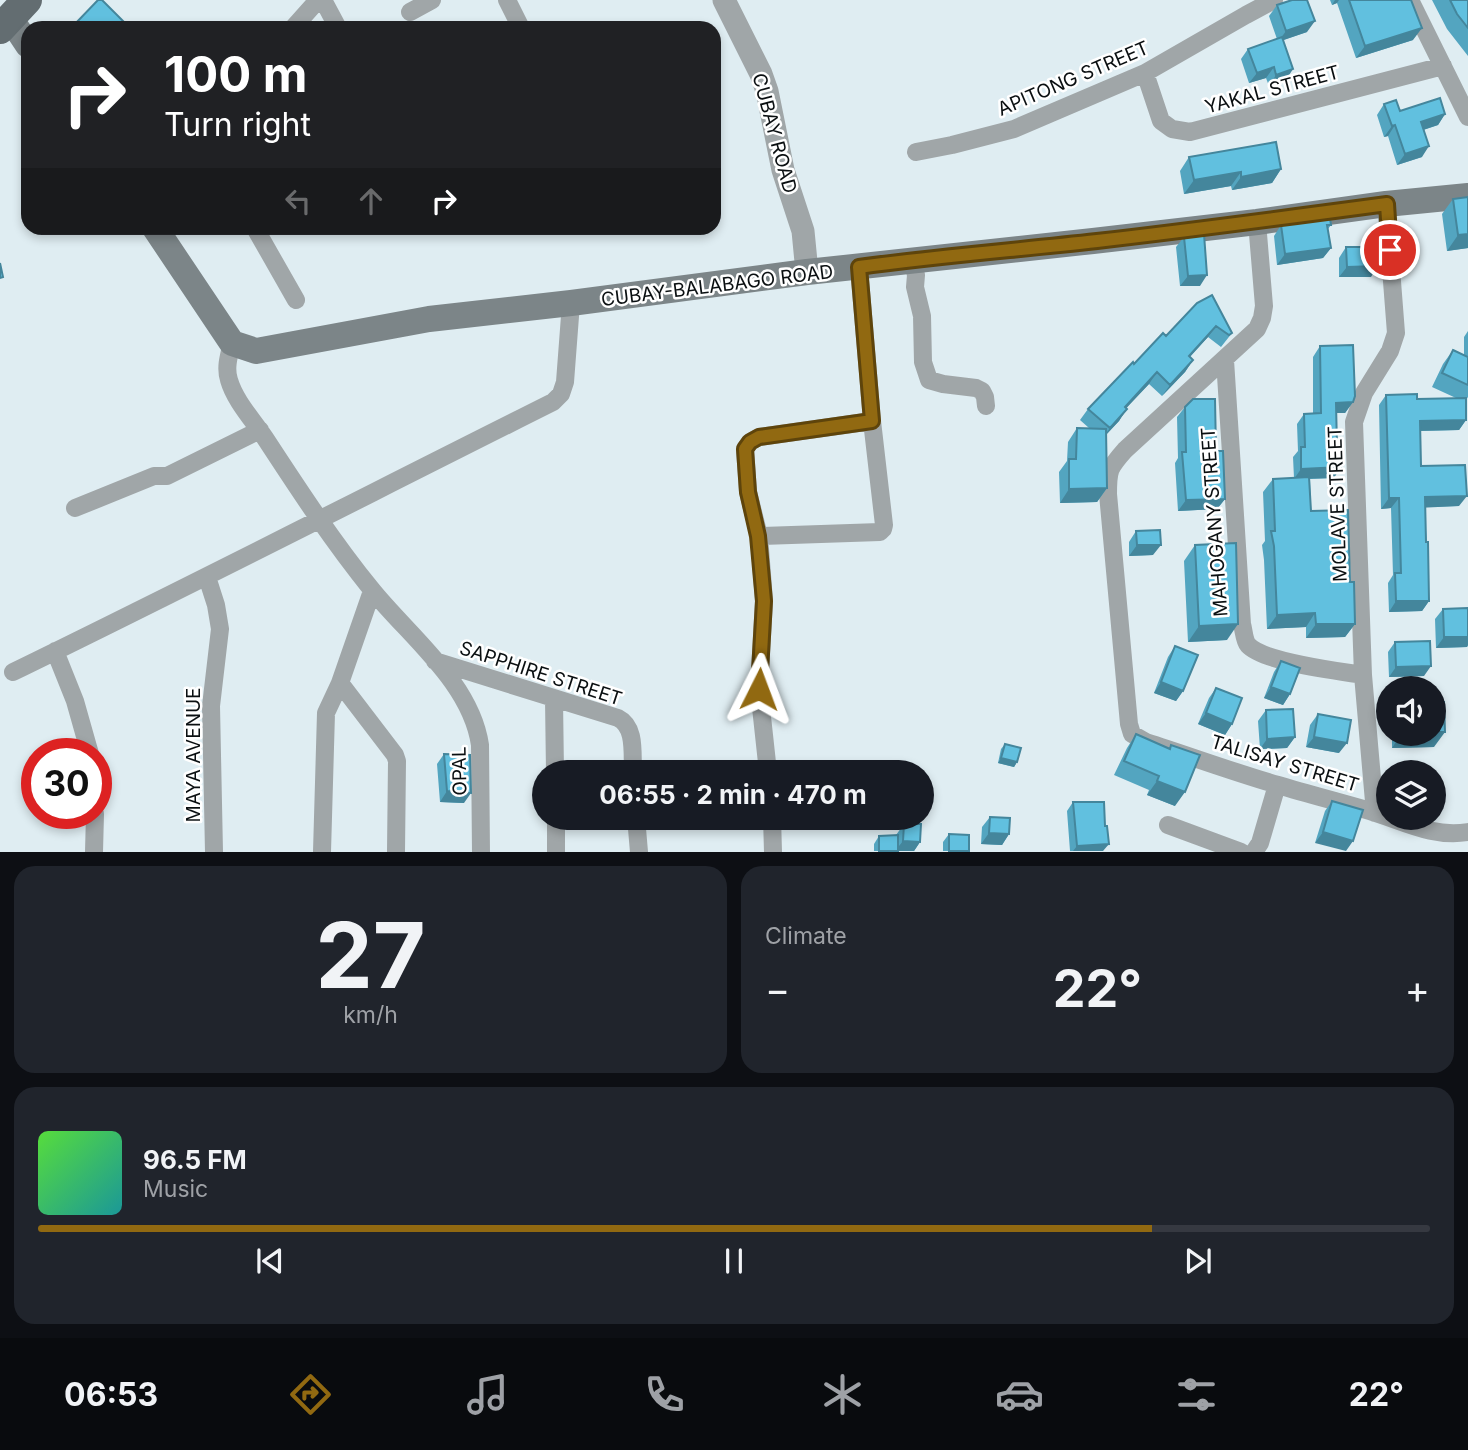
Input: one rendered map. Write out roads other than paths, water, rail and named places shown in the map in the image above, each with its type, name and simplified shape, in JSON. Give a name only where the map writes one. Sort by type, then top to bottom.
[{"type":"main road","points":[[12,16],[21,32]]},
{"type":"main road","name":"CUBAY-BALABAGO ROAD","points":[[232,343],[256,351],[429,319],[807,272],[1468,196]]},
{"type":"main road","points":[[160,235],[232,343]]},
{"type":"street","points":[[300,21],[321,0],[334,21]]},
{"type":"street","points":[[410,12],[432,0]]},
{"type":"street","points":[[507,0],[518,21]]},
{"type":"street","name":"CUBAY ROAD","points":[[724,0],[767,91],[783,170],[803,231],[807,272]]},
{"type":"street","name":"APITONG STREET","points":[[916,152],[1014,129],[1145,73],[1274,0]]},
{"type":"street","points":[[1410,0],[1468,117]]},
{"type":"street","name":"YAKAL STREET","points":[[1145,73],[1161,121],[1172,129],[1191,131],[1443,66]]},
{"type":"street","name":"MOLAVE STREET","points":[[1375,813],[1363,675],[1354,422],[1364,393],[1390,351],[1396,333],[1387,204]]},
{"type":"street","points":[[1225,359],[1257,329],[1262,317],[1264,306],[1257,222]]},
{"type":"street","points":[[259,235],[296,300]]},
{"type":"street","points":[[912,260],[922,316],[923,362],[929,380],[976,388],[982,391],[986,406]]},
{"type":"street","points":[[758,536],[880,532],[883,528],[859,267]]},
{"type":"street","points":[[13,672],[553,402],[561,394],[565,383],[571,303]]},
{"type":"street","name":"OPAL","points":[[232,343],[227,362],[228,379],[237,397],[318,519],[372,591],[455,686],[472,715],[480,745],[481,852]]},
{"type":"street","name":"MAHOGANY STREET","points":[[1225,359],[1242,624],[1246,643],[1259,653],[1278,659],[1363,675]]},
{"type":"street","name":"TALISAY STREET","points":[[1225,359],[1125,450],[1108,473],[1110,521],[1132,734],[1277,785],[1375,813],[1416,828],[1437,832],[1468,832]]},
{"type":"street","points":[[767,760],[759,689],[764,601],[758,536],[748,492],[745,449],[759,437],[872,421]]},
{"type":"street","points":[[75,508],[154,476],[167,475],[260,430]]},
{"type":"street","name":"MAYA AVENUE","points":[[207,577],[220,629],[211,706],[214,852]]},
{"type":"street","points":[[322,852],[325,722],[329,704],[340,683],[372,591]]},
{"type":"street","points":[[55,651],[75,701],[85,738]]},
{"type":"street","name":"SAPPHIRE STREET","points":[[435,661],[626,722],[630,730],[632,760]]},
{"type":"street","points":[[340,683],[397,761],[396,852]]},
{"type":"street","points":[[554,699],[555,760]]},
{"type":"street","points":[[1254,852],[1260,843],[1277,785]]},
{"type":"street","points":[[1168,825],[1241,852]]},
{"type":"street","points":[[94,852],[95,829]]},
{"type":"street","points":[[556,830],[556,852]]},
{"type":"street","points":[[637,830],[639,852]]},
{"type":"street","points":[[772,830],[773,852]]}]
